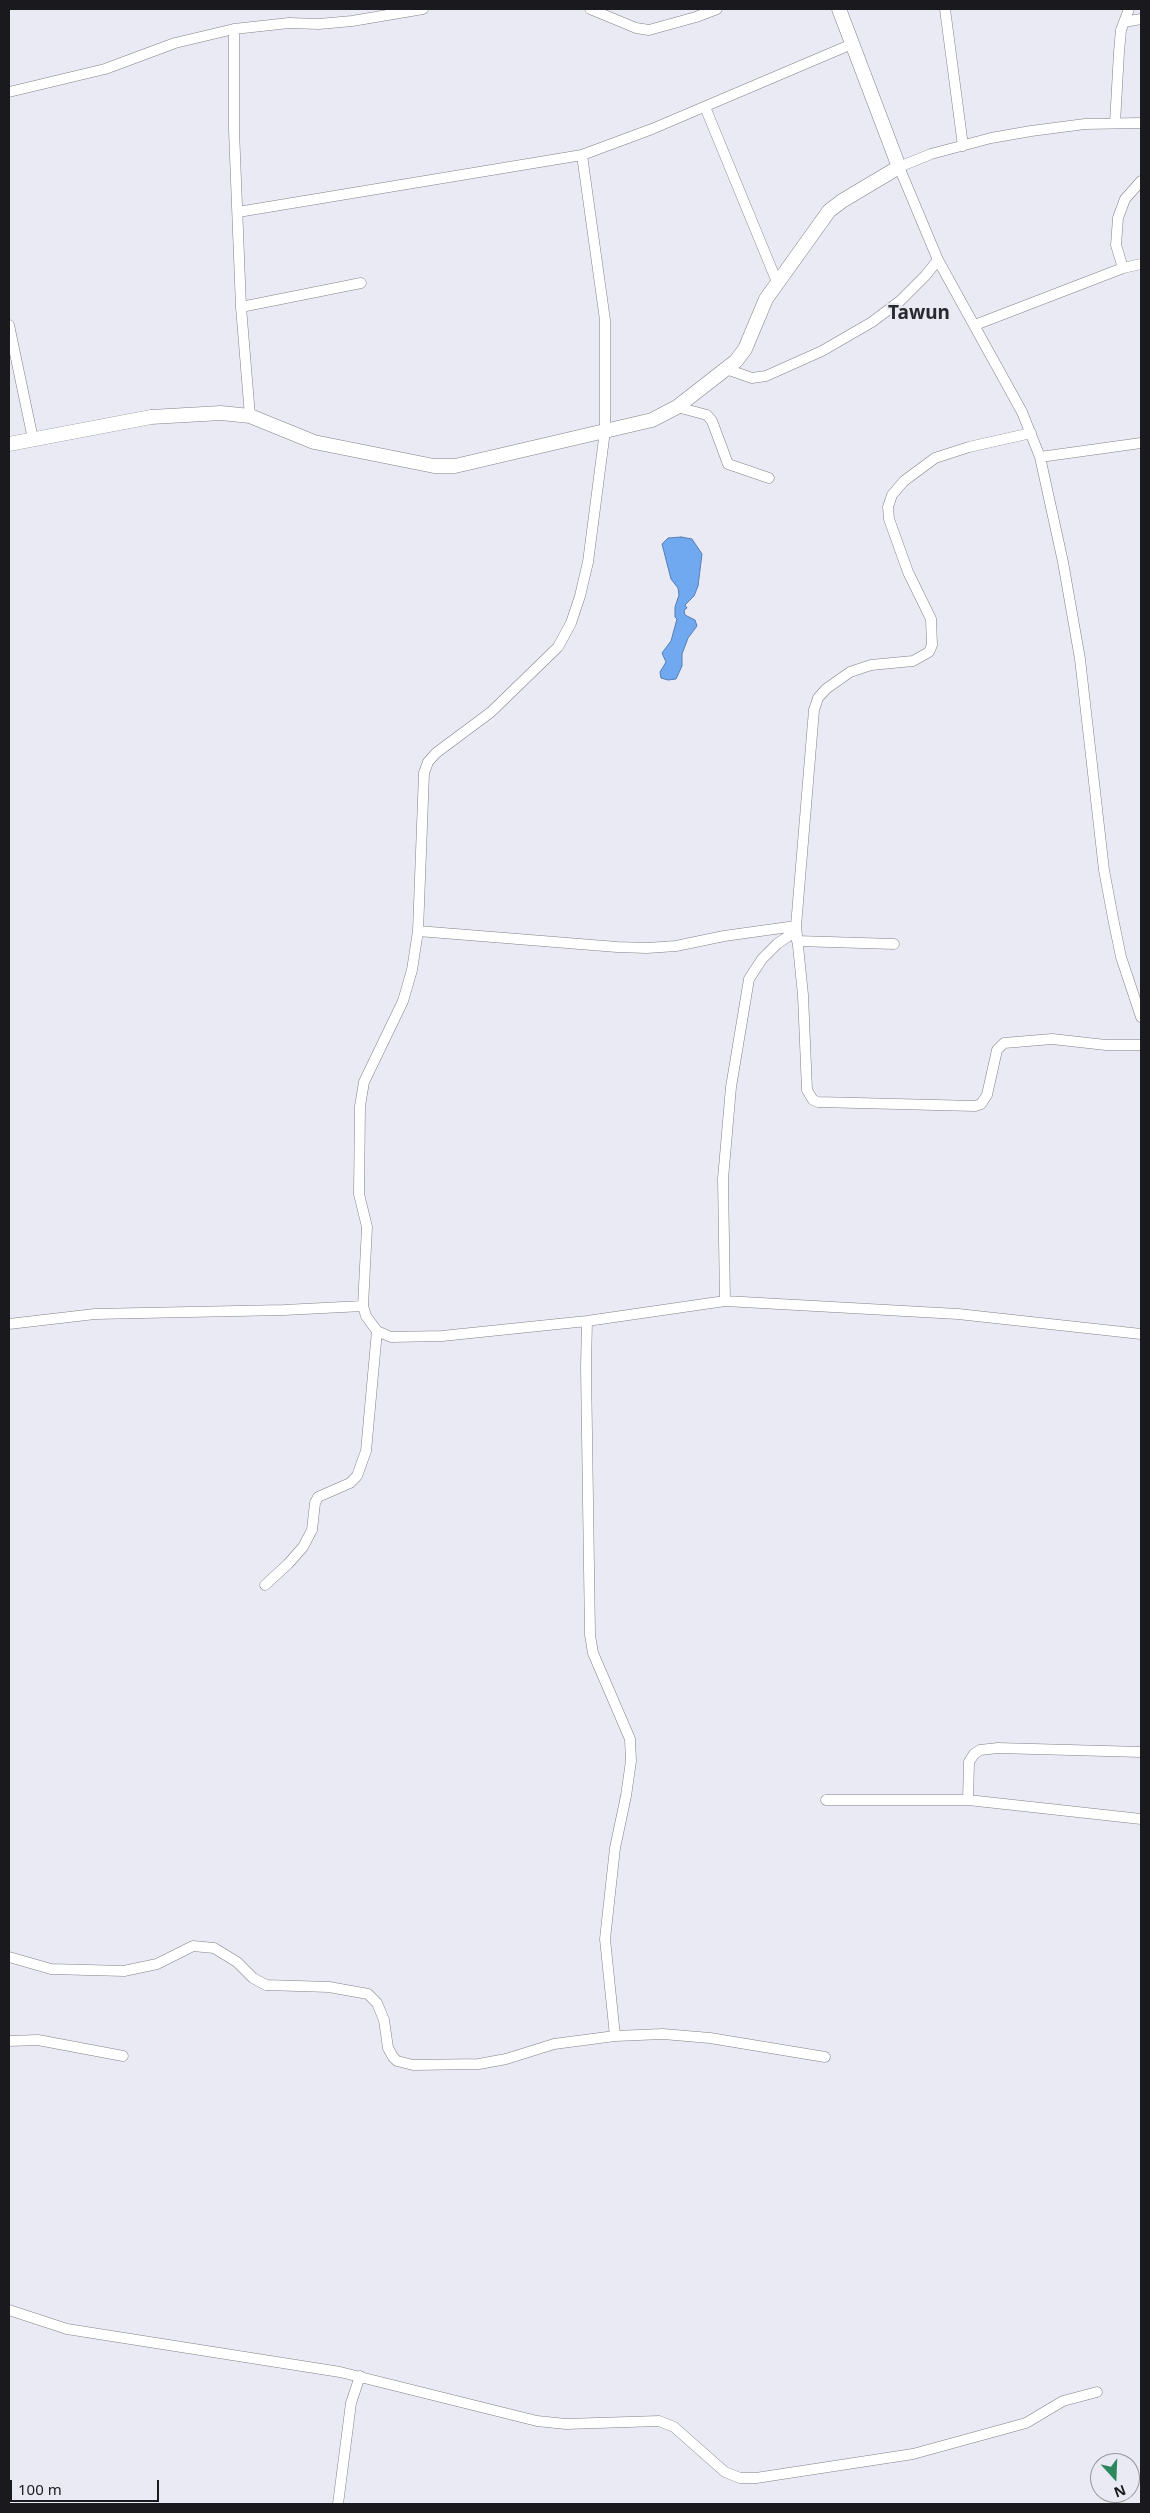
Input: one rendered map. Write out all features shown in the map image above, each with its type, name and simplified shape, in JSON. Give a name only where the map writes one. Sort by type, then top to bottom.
[{"type":"street","points":[[9,92],[105,68],[175,43],[234,29],[289,22],[319,24],[352,21],[423,9]]},
{"type":"street","points":[[590,9],[636,28],[649,30],[717,9]]},
{"type":"street","points":[[839,9],[899,167],[938,260],[975,325],[1031,433],[1040,457],[1063,562],[1080,659],[1104,870],[1121,958],[1141,1017]]},
{"type":"street","points":[[945,9],[963,146]]},
{"type":"street","points":[[1115,123],[1119,52],[1128,9]]},
{"type":"street","points":[[1124,22],[1141,19]]},
{"type":"street","points":[[234,29],[234,130],[241,307],[250,416]]},
{"type":"street","points":[[238,212],[582,155],[636,135],[852,44]]},
{"type":"street","points":[[705,106],[777,282]]},
{"type":"street","points":[[9,444],[151,417],[207,413],[250,416],[314,442],[434,466],[455,466],[479,462],[652,420],[677,406],[726,369],[745,349],[766,299],[777,282],[829,211],[842,201],[899,167],[931,154],[1031,130],[1115,123],[1141,123]]},
{"type":"street","points":[[265,1585],[303,1547],[312,1530],[315,1503],[318,1497],[350,1483],[357,1476],[366,1451],[377,1332],[363,1306],[367,1228],[359,1194],[358,1143],[362,1092],[364,1082],[403,1001],[412,970],[418,931],[424,773],[428,762],[436,753],[491,712],[558,647],[580,596],[588,562],[604,431],[605,320],[582,155]]},
{"type":"street","points":[[1123,268],[1116,245],[1118,218],[1125,199],[1141,181]]},
{"type":"street","points":[[726,369],[752,378],[766,376],[814,355],[872,322],[900,301],[938,260]]},
{"type":"street","points":[[975,325],[1123,268],[1141,264]]},
{"type":"street","points":[[241,307],[361,283]]},
{"type":"street","points":[[9,324],[33,439]]},
{"type":"street","points":[[677,406],[706,415],[712,421],[728,464],[769,478]]},
{"type":"street","points":[[1031,433],[969,446],[935,458],[904,481],[889,502],[888,513],[901,553],[931,619],[932,645],[929,652],[914,660],[871,665],[850,672],[826,689],[818,698],[814,710],[797,933],[805,1020],[807,1085],[809,1096],[818,1102],[975,1106],[985,1100],[997,1050],[1004,1043],[1018,1040],[1052,1040],[1106,1045],[1141,1045]]},
{"type":"street","points":[[1040,457],[1141,443]]},
{"type":"street","points":[[418,931],[647,948],[676,946],[724,936],[797,933],[894,944]]},
{"type":"street","points":[[725,1301],[723,1179],[725,1145],[731,1086],[741,1036],[749,979],[762,959],[797,933]]},
{"type":"street","points":[[377,1332],[391,1337],[442,1336],[587,1321],[725,1301],[958,1314],[1141,1334]]},
{"type":"street","points":[[9,1324],[95,1314],[363,1306]]},
{"type":"street","points":[[587,1321],[586,1386],[590,1636],[593,1653],[630,1739],[631,1761],[608,1890],[605,1939],[615,2036]]},
{"type":"street","points":[[968,1800],[969,1762],[974,1754],[980,1750],[998,1748],[1141,1752]]},
{"type":"street","points":[[826,1800],[968,1800],[1141,1819]]},
{"type":"street","points":[[9,1957],[51,1968],[124,1971],[146,1968],[193,1946],[214,1948],[237,1962],[253,1978],[266,1985],[329,1986],[368,1994],[377,2004],[384,2020],[388,2048],[393,2057],[397,2061],[413,2065],[479,2064],[506,2059],[554,2044],[615,2036],[663,2034],[710,2038],[825,2057]]},
{"type":"street","points":[[9,2041],[38,2040],[123,2056]]},
{"type":"street","points":[[9,2310],[67,2329],[215,2351],[360,2376],[551,2423],[598,2424],[648,2420],[668,2423],[725,2472],[748,2478],[913,2454],[1026,2423],[1063,2401],[1097,2392]]},
{"type":"street","points":[[338,2504],[351,2403],[360,2376]]},
{"type":"water","points":[[681,537],[692,539],[702,554],[698,586],[694,596],[685,605],[687,608],[684,610],[685,615],[695,620],[697,626],[688,638],[682,654],[682,666],[676,679],[668,680],[661,678],[660,672],[666,662],[662,653],[671,641],[677,619],[675,617],[675,607],[679,595],[678,588],[671,579],[662,544],[668,538]]},
{"type":"district","name":"Tawun","points":[[919,314]]}]
